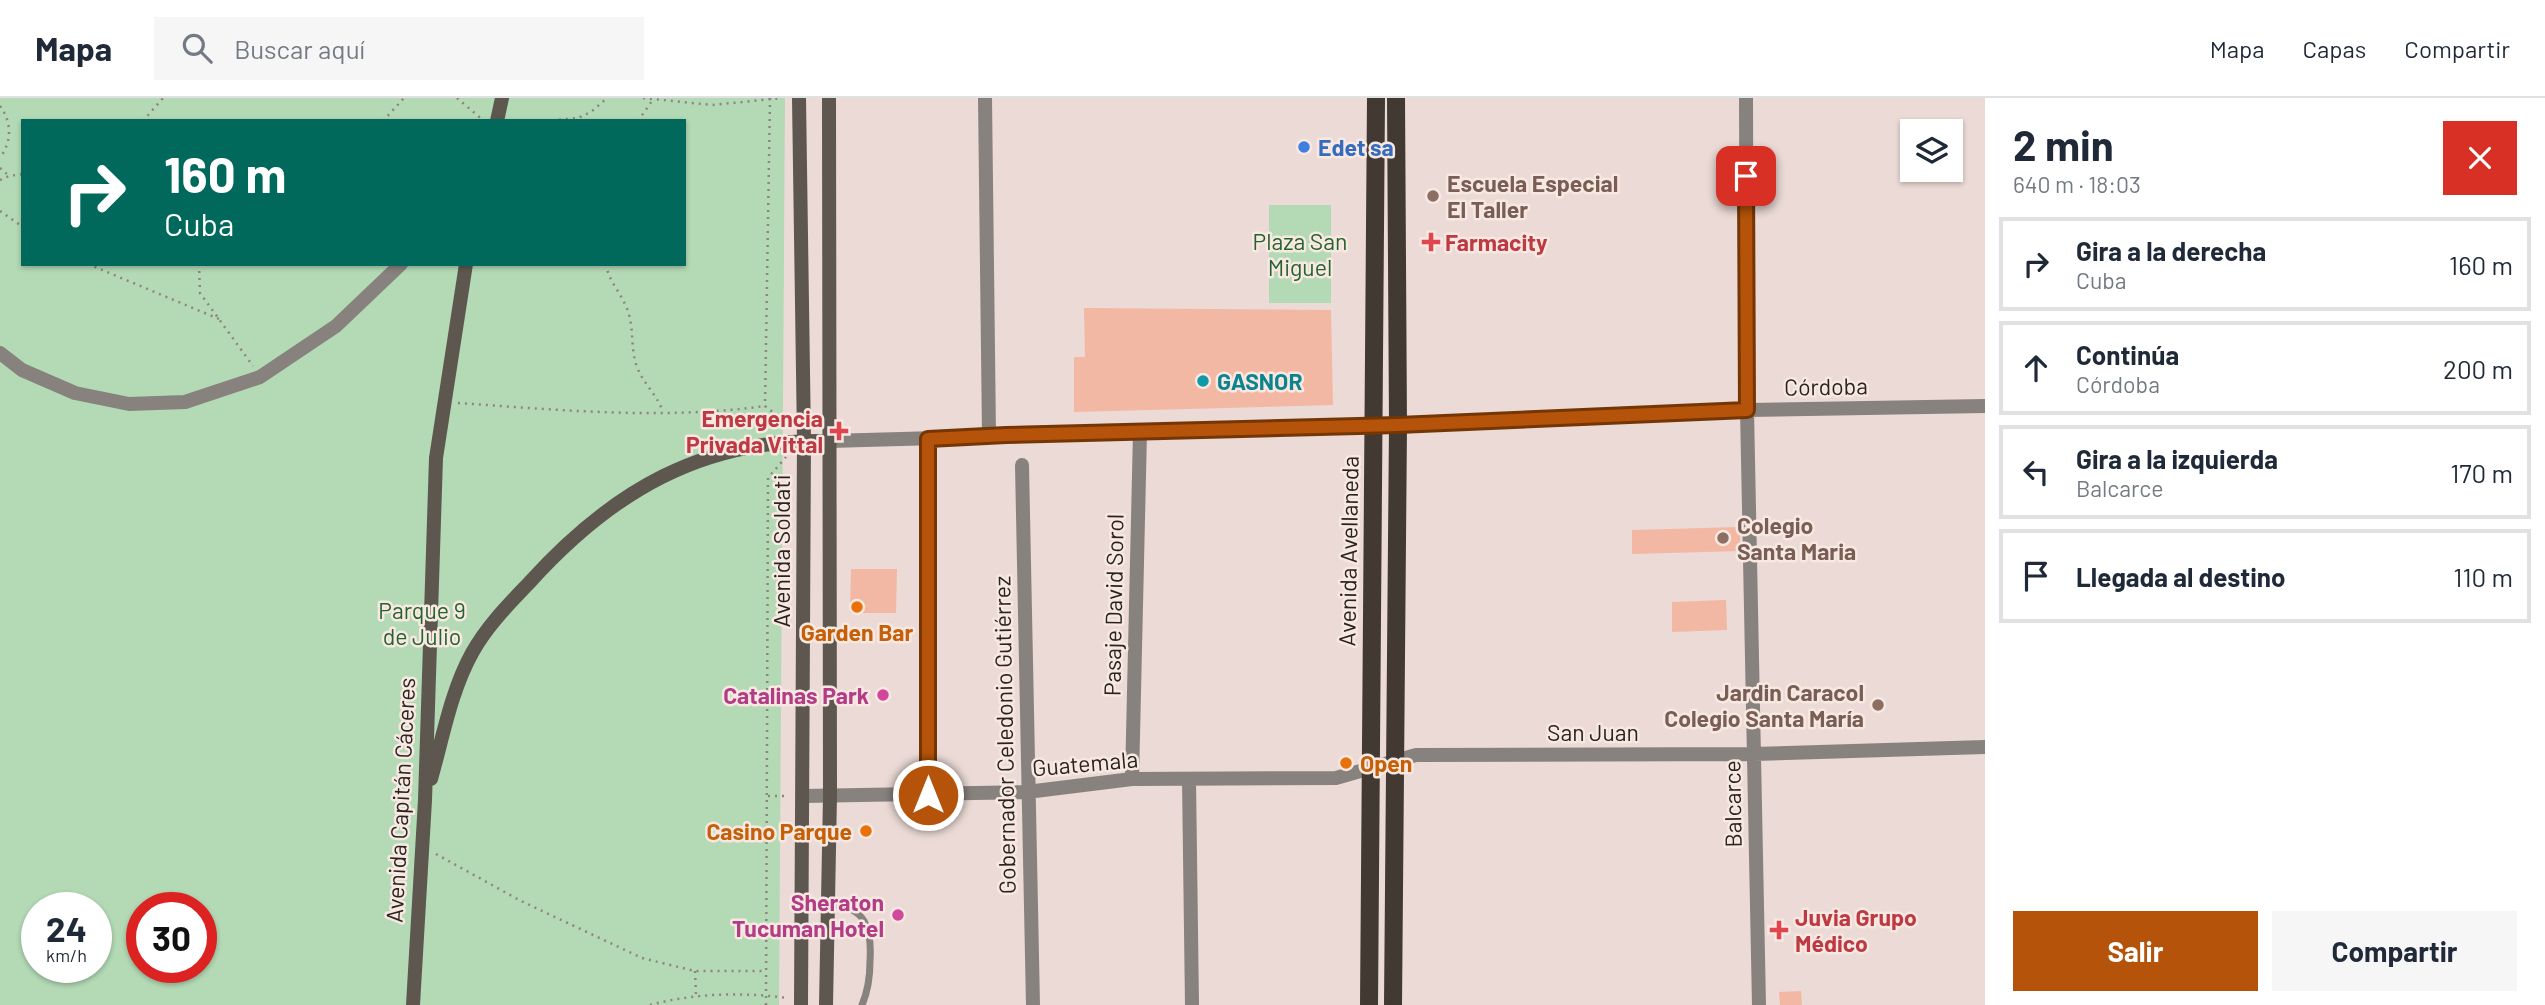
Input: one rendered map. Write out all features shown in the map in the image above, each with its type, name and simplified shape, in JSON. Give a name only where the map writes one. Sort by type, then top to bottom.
[{"type":"main road","points":[[497,119],[502,98]]},
{"type":"main road","name":"Avenida Soldati","points":[[799,98],[804,440],[801,1003]]},
{"type":"main road","points":[[826,1005],[830,796],[829,98]]},
{"type":"main road","name":"Avenida Avellaneda","points":[[1368,1005],[1376,98]]},
{"type":"main road","name":"Avenida Avellaneda","points":[[1393,1005],[1398,425],[1396,98]]},
{"type":"main road","name":"Avenida Capitán Cáceres","points":[[413,1005],[425,800],[436,458],[466,266]]},
{"type":"main road","points":[[425,800],[456,688],[472,653],[493,621],[545,564],[614,504],[654,480],[698,460],[744,448],[804,440],[829,441]]},
{"type":"street","points":[[985,98],[989,435]]},
{"type":"street","name":"Balcarce","points":[[1746,98],[1747,410],[1759,1005]]},
{"type":"street","points":[[0,353],[22,370],[75,393],[129,404],[185,402],[260,377],[336,326],[399,266]]},
{"type":"street","name":"Córdoba","points":[[829,441],[1398,425],[1747,410],[1985,406]]},
{"type":"street","name":"Pasaje David Sorol","points":[[1132,779],[1140,432]]},
{"type":"street","points":[[928,439],[928,795]]},
{"type":"street","name":"Gobernador Celedonio Gutiérrez","points":[[1022,465],[1033,1005]]},
{"type":"street","name":"San Juan","points":[[1370,769],[1416,755],[1754,754],[1985,747]]},
{"type":"street","name":"Guatemala","points":[[803,796],[1027,792],[1132,779],[1336,778],[1370,769]]},
{"type":"street","points":[[1189,779],[1192,1005]]},
{"type":"lane","points":[[828,905],[853,910],[863,917],[869,928],[870,969],[862,1005]]},
{"type":"path","points":[[144,119],[163,98]]},
{"type":"path","points":[[385,119],[404,98]]},
{"type":"path","points":[[457,98],[482,119]]},
{"type":"path","points":[[567,119],[578,118],[607,98]]},
{"type":"path","points":[[643,98],[712,105],[782,98]]},
{"type":"path","points":[[639,119],[653,99]]},
{"type":"path","points":[[765,406],[770,99]]},
{"type":"path","points":[[0,106],[8,119],[10,131],[8,143],[0,158]]},
{"type":"path","points":[[0,168],[9,176]]},
{"type":"path","points":[[0,180],[21,174]]},
{"type":"path","points":[[0,211],[21,226]]},
{"type":"path","points":[[93,266],[219,319]]},
{"type":"path","points":[[199,266],[200,293],[260,377]]},
{"type":"path","points":[[606,266],[607,273],[626,305],[632,322],[635,362],[643,382],[659,400],[663,412]]},
{"type":"path","points":[[444,402],[593,413],[742,410],[765,406],[788,424],[788,454],[768,478],[766,1005]]},
{"type":"path","points":[[767,796],[803,796]]},
{"type":"path","points":[[422,846],[521,901],[642,958],[695,971],[766,971]]},
{"type":"path","points":[[695,971],[696,996]]},
{"type":"path","points":[[650,1005],[696,996],[766,995],[801,1003]]},
{"type":"green space","name":"Parque 9 de Julio","points":[[0,98],[785,98],[779,1005],[0,1005]]},
{"type":"green space","name":"Plaza San Miguel","points":[[1269,205],[1331,205],[1331,303],[1269,303]]},
{"type":"building","name":"GASNOR","points":[[1084,308],[1331,310],[1333,405],[1074,412],[1074,357],[1085,357]]},
{"type":"building","points":[[1740,527],[1740,551],[1632,554],[1632,530]]},
{"type":"building","points":[[851,569],[897,569],[896,613],[850,613]]},
{"type":"building","points":[[1726,600],[1727,630],[1672,632],[1672,602]]},
{"type":"building","points":[[1801,991],[1802,1005],[1780,1005],[1779,992]]},
{"type":"place","name":"Edet sa","points":[[1304,147]]},
{"type":"place","name":"Escuela Especial El Taller","points":[[1433,196]]},
{"type":"place","name":"Farmacity","points":[[1431,242]]},
{"type":"place","name":"GASNOR","points":[[1203,381]]},
{"type":"place","name":"Emergencia Privada Vittal","points":[[839,431]]},
{"type":"place","name":"Colegio Santa Maria","points":[[1723,538]]},
{"type":"place","name":"Garden Bar","points":[[857,607]]},
{"type":"place","name":"Catalinas Park","points":[[883,695]]},
{"type":"place","name":"Jardin Caracol Colegio Santa María","points":[[1878,705]]},
{"type":"place","name":"Open","points":[[1346,763]]},
{"type":"place","name":"Casino Parque","points":[[866,831]]},
{"type":"place","name":"Sheraton Tucuman Hotel","points":[[898,915]]},
{"type":"place","name":"Juvia Grupo Médico","points":[[1779,930]]},
{"type":"route","points":[[928,795],[928,439],[1398,425],[1747,410],[1746,176]]}]
